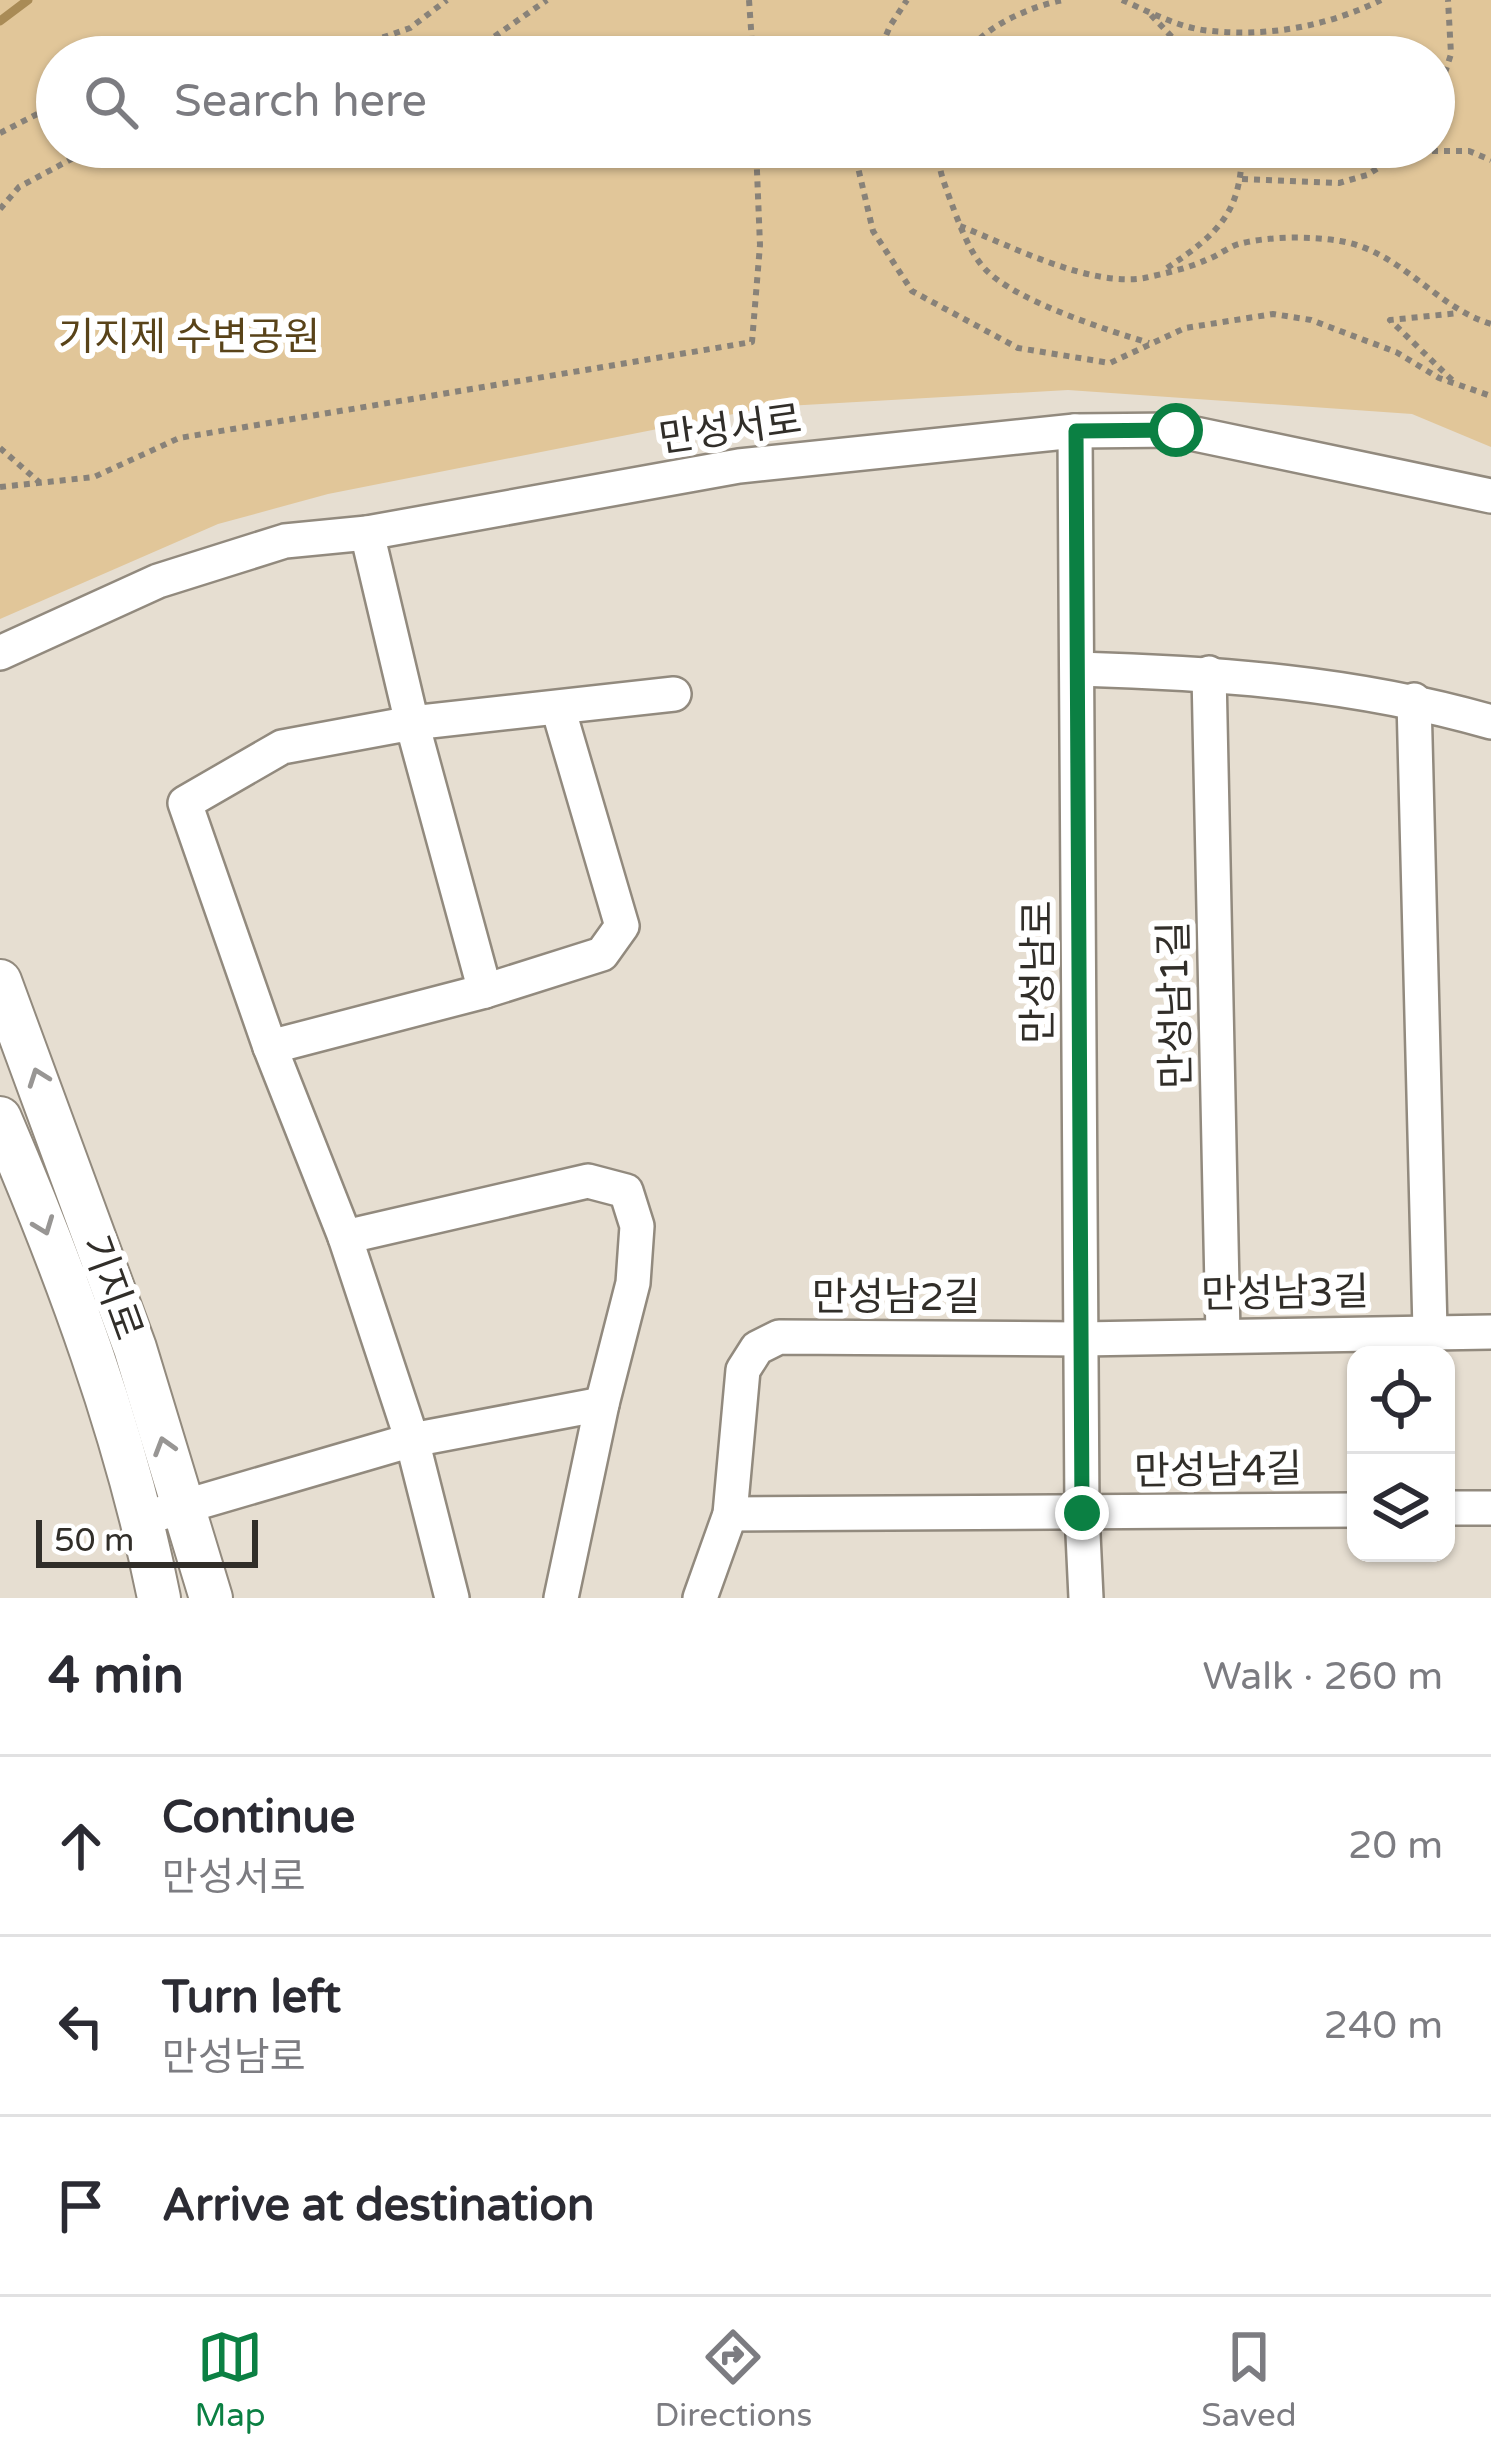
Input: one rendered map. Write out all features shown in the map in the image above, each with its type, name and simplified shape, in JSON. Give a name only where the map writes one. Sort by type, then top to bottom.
[{"type":"street","name":"만성서로","points":[[0,653],[158,580],[285,541],[367,533],[739,466],[1076,431],[1176,430],[1491,496]]},
{"type":"street","name":"만성남로","points":[[1076,431],[1086,1598]]},
{"type":"street","points":[[367,533],[412,723],[485,991]]},
{"type":"street","points":[[1078,669],[1209,673],[1414,700],[1491,722]]},
{"type":"street","name":"만성남1길","points":[[1209,673],[1223,1335]]},
{"type":"street","points":[[452,1598],[412,1440],[345,1237],[270,1047],[185,803],[282,747],[412,723],[674,694]]},
{"type":"street","points":[[1414,700],[1430,1330]]},
{"type":"street","points":[[270,1047],[485,991],[602,954],[622,926],[558,707]]},
{"type":"street","name":"기지로","points":[[0,981],[135,1348],[163,1512],[159,1598]]},
{"type":"street","name":"기지로","points":[[0,1118],[87,1341],[163,1512],[211,1598]]},
{"type":"street","points":[[345,1237],[588,1181],[626,1191],[637,1226],[633,1283],[561,1598]]},
{"type":"street","name":"만성남3길","points":[[1082,1339],[1491,1332]]},
{"type":"street","name":"만성남2길","points":[[700,1598],[730,1514],[743,1370],[757,1348],[778,1337],[1082,1339]]},
{"type":"street","points":[[163,1512],[412,1440],[602,1404]]},
{"type":"street","points":[[1455,1508],[1491,1508]]},
{"type":"street","name":"만성남4길","points":[[1082,1513],[1347,1510]]},
{"type":"street","points":[[730,1514],[1082,1513]]},
{"type":"path","points":[[387,36],[410,28],[447,0]]},
{"type":"path","points":[[495,36],[547,0]]},
{"type":"path","points":[[749,0],[752,36]]},
{"type":"path","points":[[886,36],[907,0]]},
{"type":"path","points":[[986,36],[1012,17],[1064,0]]},
{"type":"path","points":[[1122,0],[1201,30],[1278,30],[1323,24],[1381,0]]},
{"type":"path","points":[[1448,0],[1450,36]]},
{"type":"path","points":[[1149,12],[1171,36]]},
{"type":"path","points":[[0,133],[36,115]]},
{"type":"path","points":[[1455,151],[1491,160]]},
{"type":"path","points":[[0,209],[19,187],[55,168]]},
{"type":"path","points":[[0,488],[94,477],[179,439],[752,342],[760,245],[758,168]]},
{"type":"path","points":[[858,168],[873,231],[912,291],[1018,348],[1110,363],[1185,328],[1273,314],[1311,320],[1396,352],[1490,397]]},
{"type":"path","points":[[938,168],[960,226],[986,270],[1030,298],[1091,326],[1153,344]]},
{"type":"path","points":[[1162,272],[1206,242],[1232,208],[1242,168]]},
{"type":"path","points":[[1242,179],[1339,182],[1378,168]]},
{"type":"path","points":[[960,226],[1100,277],[1144,278],[1205,261],[1238,244],[1339,240],[1403,266],[1462,313],[1491,324]]},
{"type":"path","points":[[1456,384],[1390,320],[1462,313]]},
{"type":"path","points":[[0,448],[39,482]]},
{"type":"green space","name":"기지제 수변공원","points":[[0,0],[1491,0],[1491,447],[1412,414],[1068,390],[769,407],[328,494],[218,524],[0,619]]},
{"type":"waterway","points":[[0,21],[28,0]]},
{"type":"route","points":[[1082,1513],[1076,431],[1176,430]]}]
